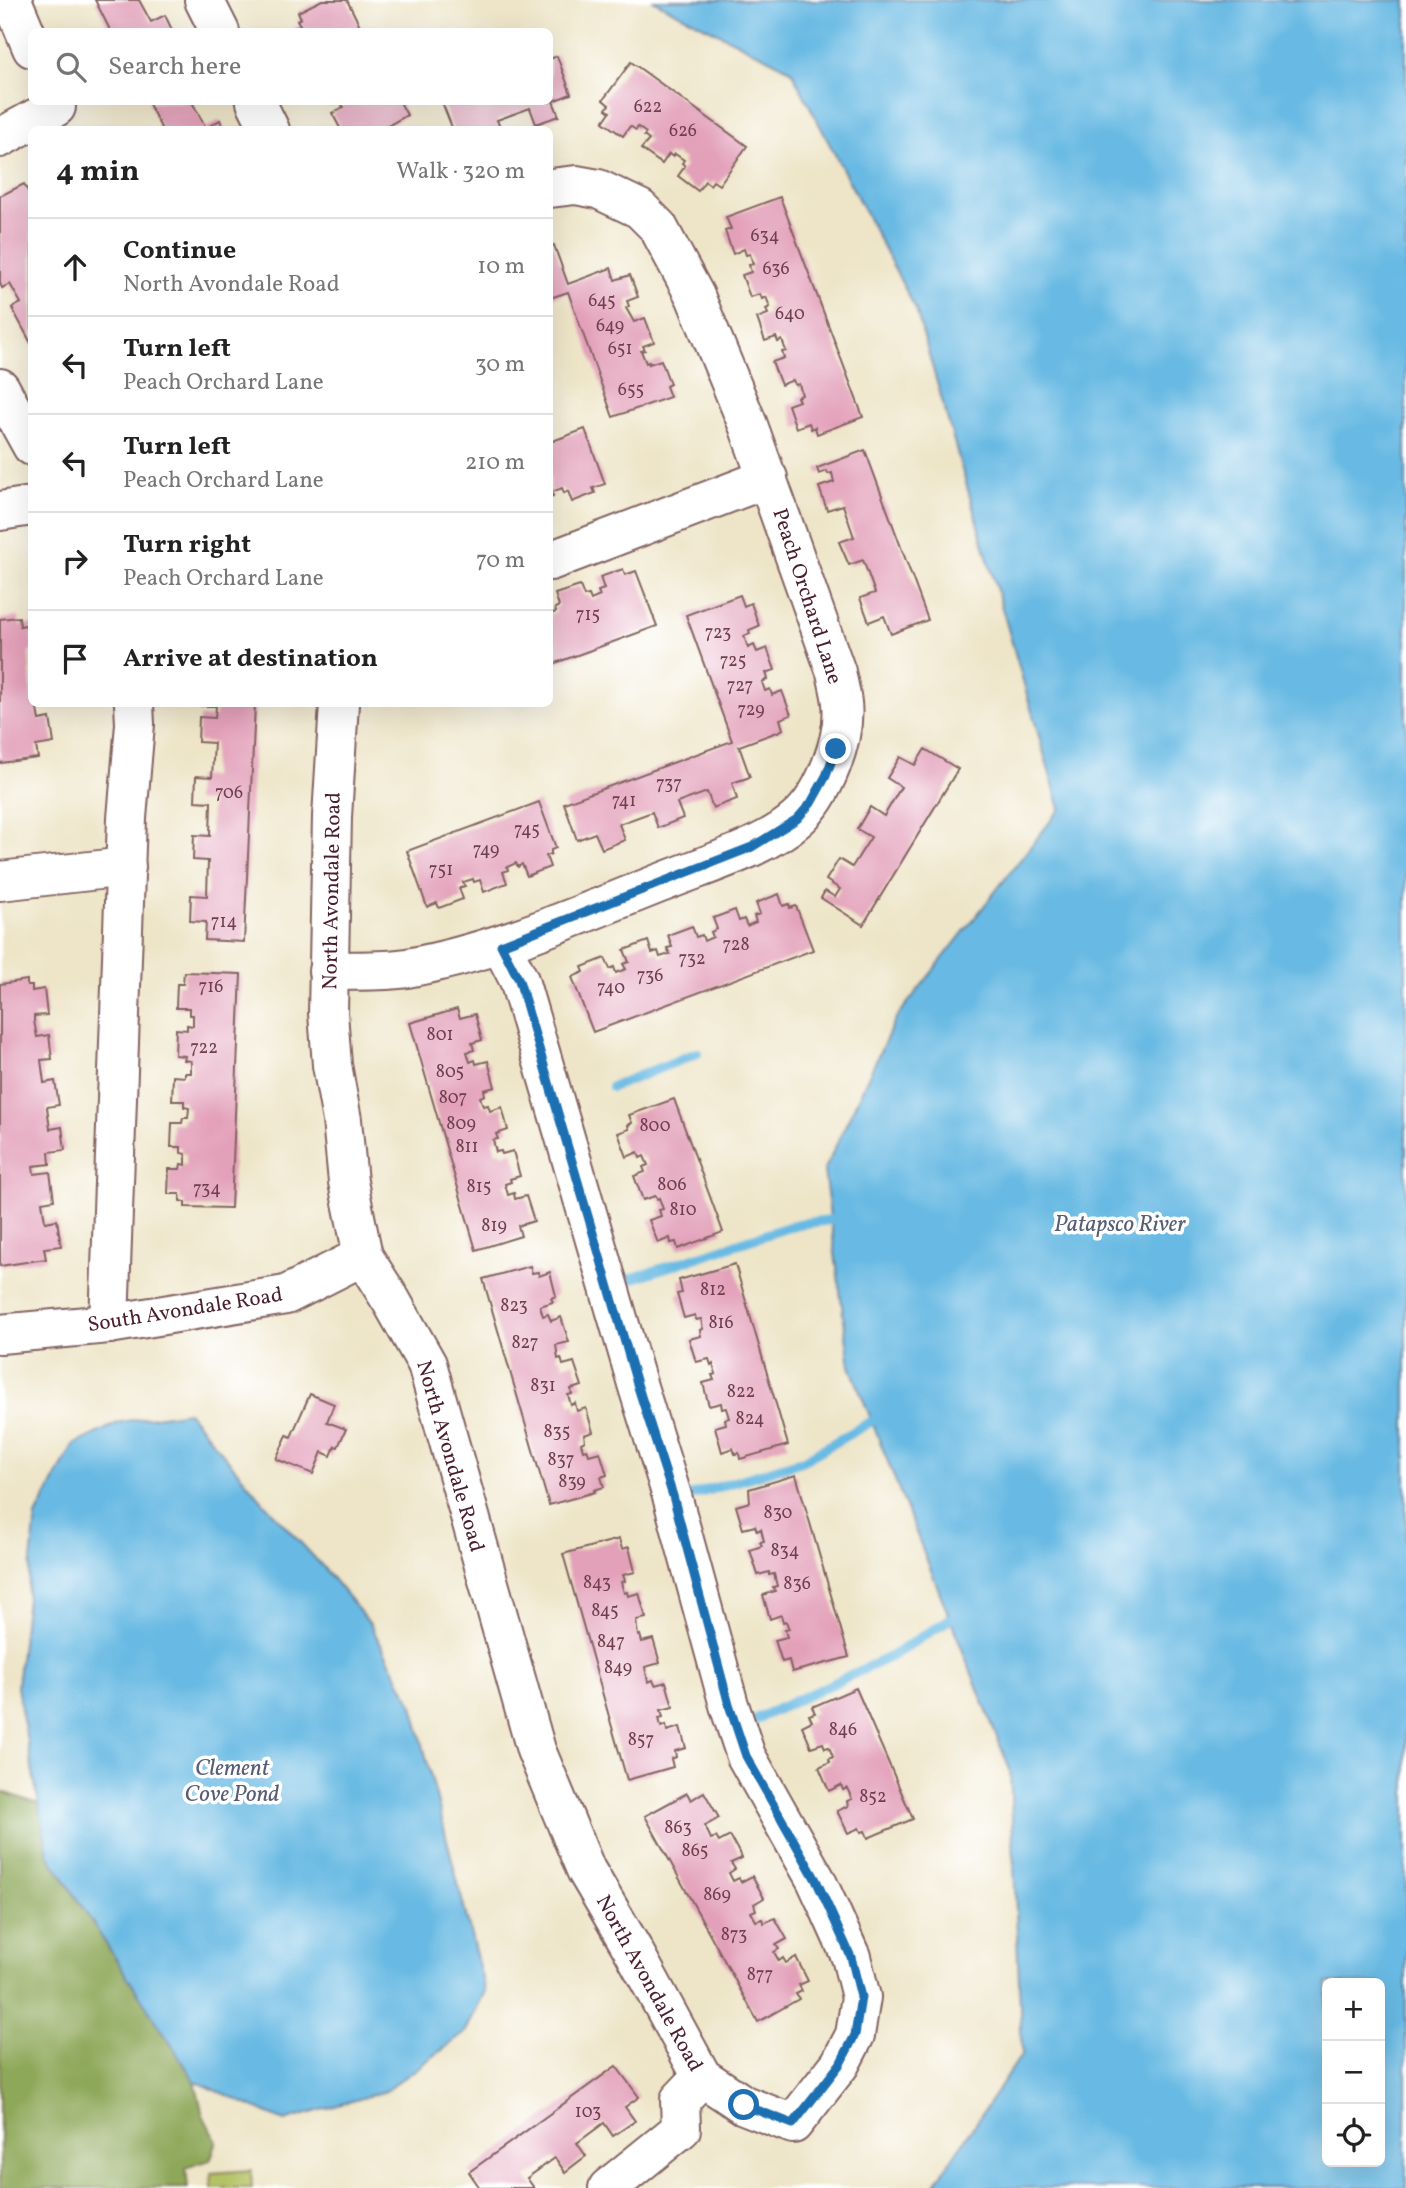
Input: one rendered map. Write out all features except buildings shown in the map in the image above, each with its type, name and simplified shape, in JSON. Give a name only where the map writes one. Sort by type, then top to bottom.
[{"type":"street","points":[[12,0],[28,38]]},
{"type":"street","points":[[204,0],[218,28]]},
{"type":"street","points":[[258,105],[268,126]]},
{"type":"street","points":[[29,126],[60,113]]},
{"type":"street","points":[[0,138],[28,126]]},
{"type":"street","name":"Peach Orchard Lane","points":[[328,971],[406,968],[501,945],[752,847],[797,819],[811,803],[836,749],[841,728],[842,704],[836,672],[768,478],[695,296],[658,227],[639,209],[598,189],[576,184],[553,188]]},
{"type":"street","points":[[0,388],[28,439]]},
{"type":"street","points":[[553,560],[768,478]]},
{"type":"street","points":[[0,511],[28,507]]},
{"type":"street","points":[[109,1324],[127,818],[134,707]]},
{"type":"street","name":"North Avondale Road","points":[[339,707],[332,817],[328,971],[332,1065],[342,1120],[348,1182],[363,1256],[393,1302],[427,1364],[536,1750],[586,1870],[702,2077],[744,2105],[793,2124],[840,2064],[855,2035],[861,1997],[851,1957],[816,1880],[746,1756],[703,1613],[673,1496],[638,1387],[519,980],[501,945]]},
{"type":"street","points":[[0,881],[126,867]]},
{"type":"street","name":"South Avondale Road","points":[[0,1334],[109,1324],[286,1295],[363,1256]]},
{"type":"street","points":[[608,2188],[681,2129],[680,2100],[702,2077]]},
{"type":"green space","points":[[0,1791],[39,1804],[48,1854],[195,2081],[203,2115],[217,2142],[210,2160],[186,2168],[188,2188],[0,2188]]},
{"type":"green space","points":[[251,2170],[252,2188],[212,2188],[211,2173]]},
{"type":"water","name":"Patapsco River","points":[[652,0],[1406,0],[1406,2188],[932,2188],[1022,2054],[1010,1770],[850,1366],[824,1171],[896,1018],[1060,809],[916,310],[791,70]]},
{"type":"water","name":"Clement Cove Pond","points":[[188,1412],[370,1624],[413,1705],[485,1991],[465,2033],[386,2091],[284,2121],[195,2081],[48,1854],[17,1687],[36,1516],[73,1445],[120,1422]]},
{"type":"waterway","points":[[612,1087],[697,1053]]},
{"type":"waterway","points":[[627,1280],[798,1224],[831,1220]]},
{"type":"waterway","points":[[689,1496],[802,1461],[872,1421]]},
{"type":"waterway","points":[[754,1720],[892,1656],[950,1619]]},
{"type":"route","points":[[744,2105],[793,2124],[840,2064],[855,2035],[861,1997],[851,1957],[816,1880],[746,1756],[703,1613],[673,1496],[638,1387],[519,980],[501,945],[752,847],[797,819],[811,803],[826,776],[836,749]]}]
